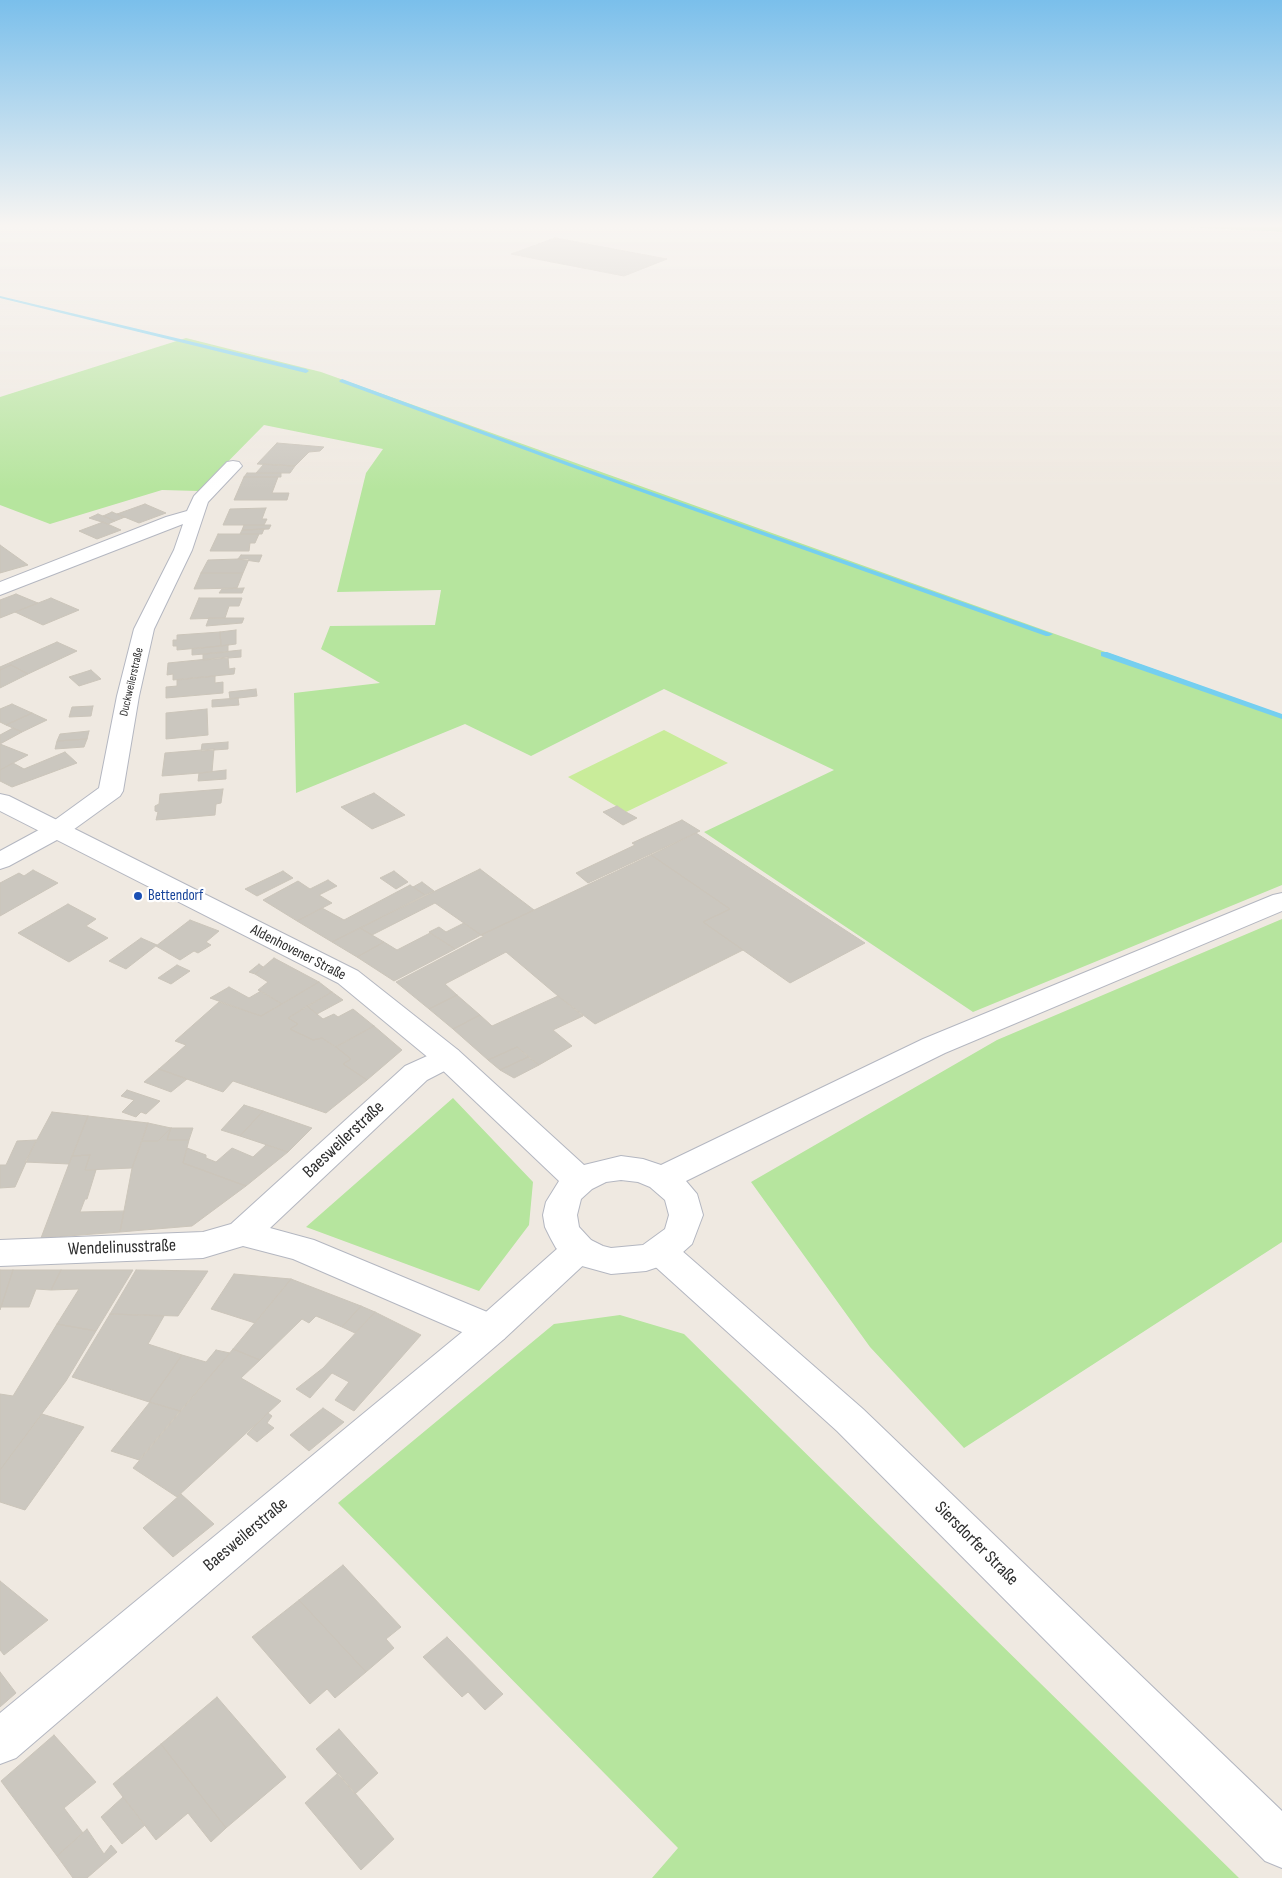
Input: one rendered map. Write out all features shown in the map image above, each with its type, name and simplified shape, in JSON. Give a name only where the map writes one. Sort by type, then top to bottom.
[{"type":"street","name":"Duckweilerstraße","points":[[0,861],[57,830],[111,792],[128,696],[144,629],[183,550],[200,500],[233,466]]},
{"type":"street","points":[[0,589],[172,521],[194,516]]},
{"type":"street","name":"Aldenhovener Straße","points":[[0,801],[348,977],[447,1057],[580,1181]]},
{"type":"street","points":[[662,1178],[934,1046],[1282,900]]},
{"type":"street","name":"Baesweilerstraße","points":[[243,1233],[416,1073],[447,1057]]},
{"type":"street","points":[[621,1168],[643,1171],[662,1178],[680,1194],[686,1215],[680,1235],[661,1252],[646,1258],[611,1261],[594,1257],[579,1249],[568,1239],[562,1227],[560,1215],[563,1202],[569,1191],[580,1181],[599,1172],[621,1168]]},
{"type":"street","points":[[243,1233],[302,1249],[491,1329]]},
{"type":"street","name":"Wendelinusstraße","points":[[0,1253],[203,1245],[243,1233]]},
{"type":"street","name":"Baesweilerstraße","points":[[0,1742],[491,1329],[579,1249]]},
{"type":"street","name":"Siersdorfer Straße","points":[[661,1252],[850,1420],[1282,1844]]},
{"type":"green space","points":[[186,338],[321,372],[1282,715],[1282,885],[973,1012],[704,832],[834,770],[664,689],[531,756],[465,724],[296,793],[294,693],[380,683],[321,649],[330,626],[435,625],[441,590],[337,592],[366,473],[383,449],[264,425],[199,491],[162,490],[50,524],[0,505],[0,397]]},
{"type":"green space","points":[[664,730],[728,763],[626,812],[568,777]]},
{"type":"green space","points":[[1282,919],[1282,1242],[964,1448],[870,1347],[751,1182],[997,1040]]},
{"type":"green space","points":[[453,1098],[533,1182],[529,1225],[479,1291],[306,1227]]},
{"type":"green space","points":[[620,1315],[684,1334],[1239,1878],[652,1878],[678,1848],[338,1503],[554,1324]]},
{"type":"building","points":[[277,443],[324,447],[320,451],[309,452],[295,466],[257,464]]},
{"type":"building","points":[[264,464],[295,466],[290,473],[256,473]]},
{"type":"building","points":[[247,473],[281,473],[281,477],[244,477]]},
{"type":"building","points":[[244,477],[278,477],[272,493],[289,493],[287,500],[234,500]]},
{"type":"building","points":[[145,504],[166,513],[139,523],[117,514]]},
{"type":"building","points":[[266,508],[262,519],[267,519],[264,525],[223,525],[230,509]]},
{"type":"building","points":[[112,512],[125,517],[115,521],[103,516]]},
{"type":"building","points":[[98,514],[115,521],[108,524],[89,518]]},
{"type":"building","points":[[103,522],[121,530],[97,539],[79,531]]},
{"type":"building","points":[[244,525],[271,525],[269,529],[242,530]]},
{"type":"building","points":[[264,529],[262,534],[240,534],[242,530]]},
{"type":"building","points":[[218,534],[259,534],[255,543],[250,543],[249,551],[210,551]]},
{"type":"building","points":[[0,545],[28,565],[0,573]]},
{"type":"building","points":[[241,555],[262,555],[259,562],[238,559]]},
{"type":"building","points":[[249,559],[243,573],[201,573],[208,560]]},
{"type":"building","points":[[201,573],[243,573],[237,588],[194,589]]},
{"type":"building","points":[[244,588],[242,593],[219,593],[222,589]]},
{"type":"building","points":[[16,594],[38,603],[0,618],[0,600]]},
{"type":"building","points":[[51,598],[79,610],[43,625],[15,612]]},
{"type":"building","points":[[199,598],[242,598],[239,606],[229,606],[225,618],[190,619]]},
{"type":"building","points":[[209,618],[244,618],[242,623],[206,626]]},
{"type":"building","points":[[236,630],[236,644],[221,646],[220,632]]},
{"type":"building","points":[[220,632],[221,646],[177,650],[177,646],[173,646],[173,640],[177,640],[177,635]]},
{"type":"building","points":[[57,642],[77,651],[28,674],[11,665],[0,670],[0,667]]},
{"type":"building","points":[[228,645],[228,652],[192,655],[192,649]]},
{"type":"building","points":[[241,650],[241,657],[203,660],[203,654]]},
{"type":"building","points":[[228,657],[229,669],[235,668],[234,674],[173,680],[173,674],[167,675],[168,663]]},
{"type":"building","points":[[11,665],[28,674],[0,688],[0,670]]},
{"type":"building","points":[[91,670],[101,679],[79,686],[69,677]]},
{"type":"building","points":[[215,676],[215,683],[223,682],[223,693],[166,698],[166,687],[177,686],[177,680]]},
{"type":"building","points":[[256,689],[257,696],[230,699],[229,692]]},
{"type":"building","points":[[238,698],[239,705],[212,707],[212,700]]},
{"type":"building","points":[[12,704],[32,713],[6,725],[0,722],[0,709]]},
{"type":"building","points":[[93,706],[91,716],[69,717],[72,707]]},
{"type":"building","points":[[207,709],[208,735],[166,739],[166,713]]},
{"type":"building","points":[[32,713],[47,720],[22,732],[6,725]]},
{"type":"building","points":[[13,728],[22,732],[0,744],[0,735]]},
{"type":"building","points":[[89,731],[87,739],[57,741],[60,734]]},
{"type":"building","points":[[87,739],[84,747],[55,749],[57,741]]},
{"type":"building","points":[[228,742],[228,749],[201,751],[202,744]]},
{"type":"building","points":[[0,744],[28,755],[0,770]]},
{"type":"building","points":[[214,749],[212,772],[162,776],[165,753]]},
{"type":"building","points":[[65,752],[77,763],[12,787],[0,781],[0,770],[13,763],[24,769]]},
{"type":"building","points":[[226,770],[226,779],[198,781],[199,773]]},
{"type":"building","points":[[223,789],[221,803],[216,804],[215,815],[156,820],[158,812],[155,811],[155,806],[159,804],[160,794]]},
{"type":"building","points":[[374,793],[405,815],[372,829],[341,807]]},
{"type":"building","points":[[617,806],[637,818],[623,825],[603,812]]},
{"type":"building","points":[[682,820],[700,831],[588,883],[576,873],[635,845],[632,843]]},
{"type":"building","points":[[696,833],[865,943],[790,983],[703,922],[730,909],[651,855]]},
{"type":"building","points":[[651,855],[730,909],[703,922],[743,950],[595,1024],[558,996],[506,952],[445,984],[457,995],[429,1009],[396,982],[484,936],[481,935]]},
{"type":"building","points":[[480,869],[534,910],[481,935],[435,903],[372,935],[360,928]]},
{"type":"building","points":[[33,870],[58,883],[0,916],[0,883],[19,873],[24,876]]},
{"type":"building","points":[[283,871],[293,878],[257,896],[245,889]]},
{"type":"building","points":[[394,871],[408,882],[396,889],[380,878]]},
{"type":"building","points":[[328,880],[337,886],[319,895],[332,903],[297,921],[263,900],[298,881],[310,889]]},
{"type":"building","points":[[422,882],[434,891],[425,895],[413,887]]},
{"type":"building","points":[[410,885],[425,895],[332,942],[297,921],[322,908],[344,920]]},
{"type":"building","points":[[68,904],[96,919],[86,926],[108,938],[69,962],[18,933]]},
{"type":"building","points":[[190,920],[219,931],[206,942],[211,945],[198,953],[194,951],[180,960],[156,946]]},
{"type":"building","points":[[464,923],[481,935],[455,949],[429,932],[439,927],[446,932]]},
{"type":"building","points":[[360,928],[384,942],[357,957],[332,942]]},
{"type":"building","points":[[430,933],[455,949],[394,981],[357,957],[384,942],[397,950]]},
{"type":"building","points":[[141,938],[157,945],[126,969],[109,961]]},
{"type":"building","points":[[274,958],[319,982],[282,1004],[258,990],[268,982],[255,974]]},
{"type":"building","points":[[259,964],[263,967],[255,974],[249,972]]},
{"type":"building","points":[[177,965],[190,971],[171,984],[158,978]]},
{"type":"building","points":[[319,982],[332,992],[288,1018],[298,1024],[290,1029],[313,1040],[322,1038],[336,1047],[351,1059],[343,1064],[367,1080],[326,1113],[233,1081],[223,1092],[159,1069],[186,1045],[175,1041],[219,1002],[261,1016]]},
{"type":"building","points":[[229,987],[249,998],[261,991],[282,1004],[261,1016],[210,998]]},
{"type":"building","points":[[332,992],[343,1000],[317,1014],[307,1006]]},
{"type":"building","points":[[457,995],[480,1015],[453,1029],[429,1009]]},
{"type":"building","points":[[558,996],[583,1016],[553,1030],[572,1046],[539,1065],[517,1047],[488,1060],[453,1029],[480,1015],[492,1026]]},
{"type":"building","points":[[307,1006],[323,1019],[334,1014],[338,1017],[353,1009],[374,1026],[335,1047],[322,1038],[313,1040],[290,1029],[298,1024],[288,1018]]},
{"type":"building","points":[[374,1026],[402,1050],[367,1080],[343,1064],[351,1059],[336,1047]]},
{"type":"building","points":[[517,1047],[528,1057],[500,1070],[488,1060]]},
{"type":"building","points":[[528,1057],[539,1065],[514,1078],[500,1070]]},
{"type":"building","points":[[159,1069],[187,1079],[171,1092],[144,1082]]},
{"type":"building","points":[[127,1090],[160,1101],[146,1114],[141,1112],[136,1117],[122,1112],[134,1100],[121,1096]]},
{"type":"building","points":[[244,1105],[263,1111],[240,1136],[221,1130]]},
{"type":"building","points":[[263,1111],[312,1128],[288,1152],[240,1136]]},
{"type":"building","points":[[52,1112],[88,1116],[69,1164],[25,1162]]},
{"type":"building","points":[[88,1116],[148,1123],[132,1168],[85,1170],[90,1155],[72,1156]]},
{"type":"building","points":[[148,1123],[171,1128],[158,1141],[142,1141]]},
{"type":"building","points":[[171,1128],[167,1140],[189,1140],[183,1163],[246,1186],[192,1226],[120,1232],[132,1168],[142,1141],[158,1141]]},
{"type":"building","points":[[171,1128],[193,1128],[189,1140],[167,1140]]},
{"type":"building","points":[[36,1140],[15,1187],[0,1188],[0,1165],[6,1165],[17,1141]]},
{"type":"building","points":[[266,1145],[288,1152],[246,1186],[183,1163],[187,1148],[206,1155],[206,1158],[216,1162],[232,1148],[253,1157]]},
{"type":"building","points":[[90,1155],[85,1170],[96,1170],[87,1199],[85,1199],[80,1212],[124,1211],[120,1232],[41,1238],[72,1156]]},
{"type":"building","points":[[0,1270],[13,1270],[0,1310]]},
{"type":"building","points":[[13,1270],[61,1270],[51,1290],[36,1289],[29,1307],[1,1307]]},
{"type":"building","points":[[61,1270],[133,1270],[96,1331],[57,1324],[79,1289],[51,1290]]},
{"type":"building","points":[[136,1270],[208,1271],[178,1316],[110,1314]]},
{"type":"building","points":[[234,1274],[291,1279],[255,1323],[211,1309]]},
{"type":"building","points":[[291,1279],[361,1306],[342,1327],[316,1316],[309,1323],[302,1319],[260,1360],[233,1349]]},
{"type":"building","points":[[361,1306],[375,1312],[355,1333],[342,1327]]},
{"type":"building","points":[[375,1312],[421,1335],[354,1411],[335,1400],[349,1382],[332,1373],[310,1398],[296,1389],[323,1368]]},
{"type":"building","points":[[110,1314],[164,1316],[148,1344],[182,1355],[149,1402],[72,1377]]},
{"type":"building","points":[[57,1324],[96,1331],[66,1381],[0,1470],[0,1394],[13,1396]]},
{"type":"building","points":[[233,1349],[260,1360],[241,1378],[281,1401],[177,1497],[133,1468]]},
{"type":"building","points":[[216,1350],[230,1353],[180,1411],[149,1402],[182,1355],[206,1362]]},
{"type":"building","points":[[150,1402],[180,1411],[139,1460],[111,1451]]},
{"type":"building","points":[[323,1408],[344,1422],[309,1451],[290,1435]]},
{"type":"building","points":[[268,1413],[272,1416],[267,1423],[274,1428],[257,1442],[247,1434]]},
{"type":"building","points":[[42,1414],[84,1427],[25,1510],[0,1502],[0,1470]]},
{"type":"building","points":[[181,1494],[214,1524],[173,1557],[143,1528]]},
{"type":"building","points":[[343,1565],[401,1627],[386,1639],[394,1648],[366,1672],[299,1600]]},
{"type":"building","points":[[0,1581],[48,1620],[4,1655],[0,1650]]},
{"type":"building","points":[[299,1600],[366,1672],[335,1698],[327,1689],[310,1704],[252,1637]]},
{"type":"building","points":[[447,1637],[503,1694],[485,1710],[468,1692],[462,1697],[423,1657]]},
{"type":"building","points":[[0,1672],[16,1693],[0,1707]]},
{"type":"building","points":[[217,1697],[286,1777],[226,1828],[161,1744]]},
{"type":"building","points":[[339,1729],[378,1773],[355,1794],[316,1749]]},
{"type":"building","points":[[54,1735],[96,1782],[64,1808],[83,1833],[57,1856],[1,1781]]},
{"type":"building","points":[[161,1744],[226,1828],[211,1842],[188,1813],[156,1840],[113,1784]]},
{"type":"building","points":[[338,1773],[394,1839],[361,1870],[305,1803]]},
{"type":"building","points":[[123,1797],[145,1825],[122,1844],[101,1817]]},
{"type":"building","points":[[87,1829],[104,1854],[111,1845],[117,1852],[87,1878],[73,1878],[57,1856]]},
{"type":"waterway","points":[[73,315],[306,371]]},
{"type":"waterway","points":[[342,381],[576,467],[1049,634]]},
{"type":"waterway","points":[[1104,654],[1282,717]]},
{"type":"place","name":"Bettendorf","points":[[138,896]]}]
